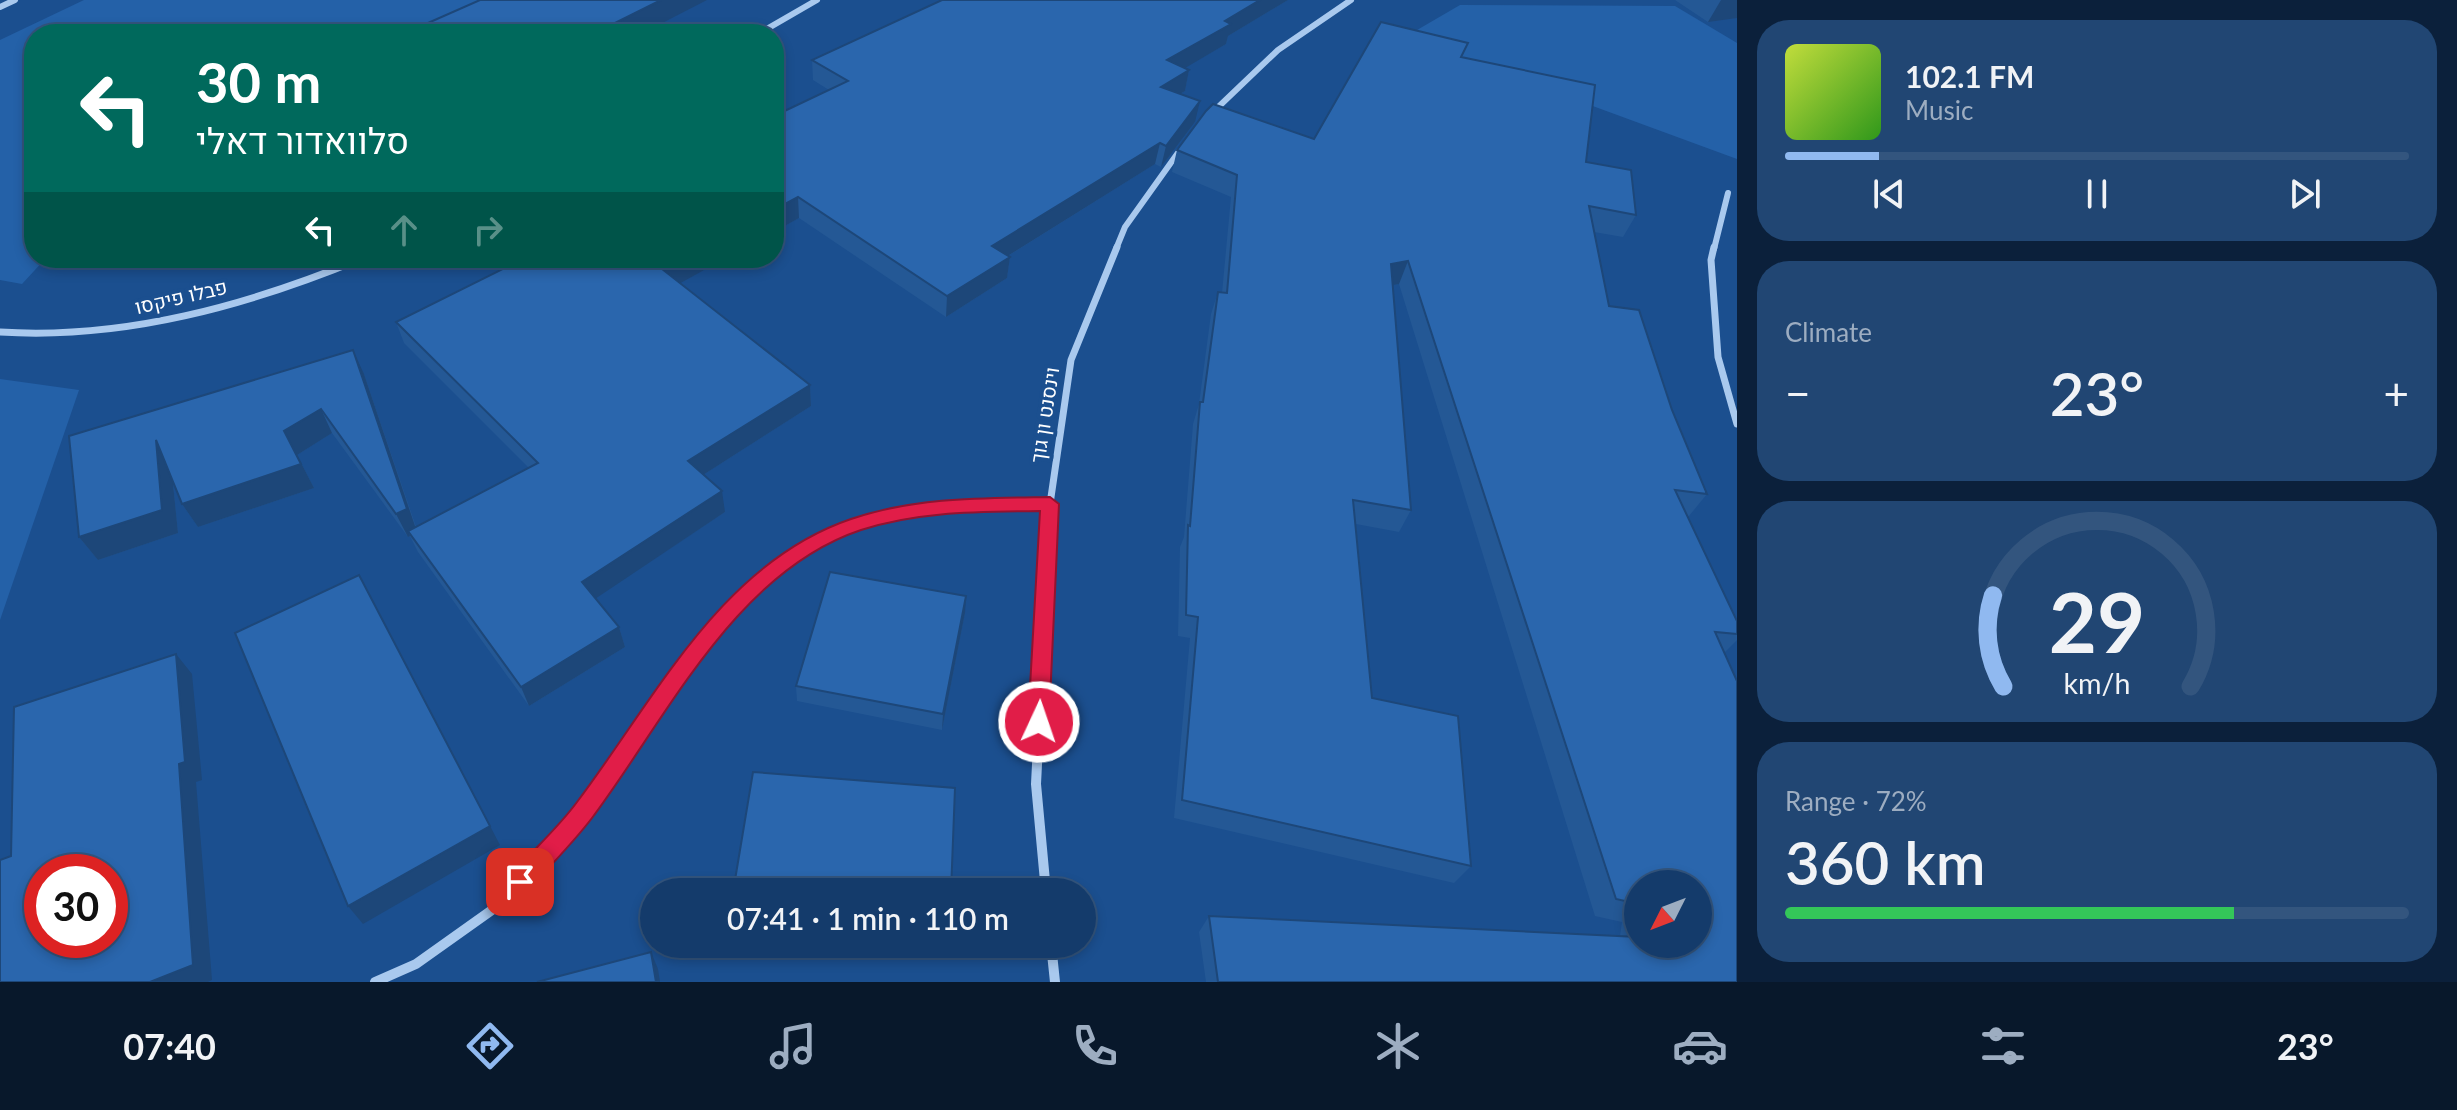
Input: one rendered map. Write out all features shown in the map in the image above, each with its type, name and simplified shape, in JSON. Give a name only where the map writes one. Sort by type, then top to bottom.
[{"type":"street","points":[[0,7],[15,0]]},
{"type":"street","points":[[775,24],[817,0]]},
{"type":"street","points":[[1206,119],[1278,50],[1351,0]]},
{"type":"street","name":"וינסנט ון גוך","points":[[1045,878],[1036,784],[1050,504],[1071,360],[1125,227],[1187,141]]},
{"type":"street","points":[[1728,193],[1711,260],[1718,357],[1737,424]]},
{"type":"street","name":"פבלו פיקסו","points":[[0,332],[16,335],[83,332],[150,322],[269,293],[336,268]]},
{"type":"street","points":[[375,982],[416,964],[499,905],[583,813],[710,634],[751,588],[800,551],[855,525],[933,506],[1050,504]]},
{"type":"street","points":[[1052,958],[1055,982]]},
{"type":"shaded area","points":[[84,0],[508,0],[455,24],[34,24]]},
{"type":"shaded area","points":[[1460,5],[1675,6],[1737,43],[1737,159],[1405,37]]},
{"type":"shaded area","points":[[24,29],[24,268],[37,268],[22,284],[0,280],[0,40]]},
{"type":"shaded area","points":[[0,379],[79,390],[0,620]]},
{"type":"building","points":[[480,0],[661,0],[613,24],[426,24]]},
{"type":"building","points":[[942,0],[1260,0],[1225,21],[1231,24],[1167,60],[1189,70],[1161,87],[1200,101],[1166,146],[1160,143],[992,246],[1010,257],[947,296],[798,197],[784,205],[784,111],[848,81],[812,60]]},
{"type":"building","points":[[1381,22],[1468,43],[1461,57],[1595,85],[1586,162],[1631,170],[1636,215],[1589,206],[1609,306],[1639,310],[1672,410],[1707,494],[1675,490],[1737,621],[1737,634],[1715,632],[1737,681],[1737,982],[1218,982],[1209,916],[1624,936],[1624,958],[1712,958],[1712,870],[1624,870],[1624,901],[1616,899],[1408,261],[1391,264],[1411,510],[1353,500],[1372,698],[1458,716],[1471,866],[1182,800],[1198,617],[1186,615],[1188,525],[1200,402],[1203,402],[1218,292],[1227,293],[1237,175],[1177,150],[1213,104],[1314,139]]},
{"type":"building","points":[[505,268],[664,268],[810,385],[688,461],[722,491],[582,582],[619,627],[521,687],[408,531],[538,463],[396,322]]},
{"type":"building","points":[[353,350],[407,509],[396,514],[321,409],[284,431],[301,464],[182,504],[156,440],[162,510],[79,537],[69,436]]},
{"type":"building","points":[[830,572],[966,596],[943,714],[796,686]]},
{"type":"building","points":[[359,575],[490,826],[348,906],[235,633]]},
{"type":"building","points":[[176,654],[185,762],[179,764],[193,965],[150,982],[0,982],[0,860],[11,856],[14,707]]},
{"type":"building","points":[[753,772],[955,788],[952,878],[735,878]]},
{"type":"building","points":[[640,955],[640,958],[652,958],[656,982],[537,982]]},
{"type":"route","points":[[520,882],[583,813],[710,634],[751,588],[800,551],[855,525],[933,506],[1050,504],[1039,722]]}]
